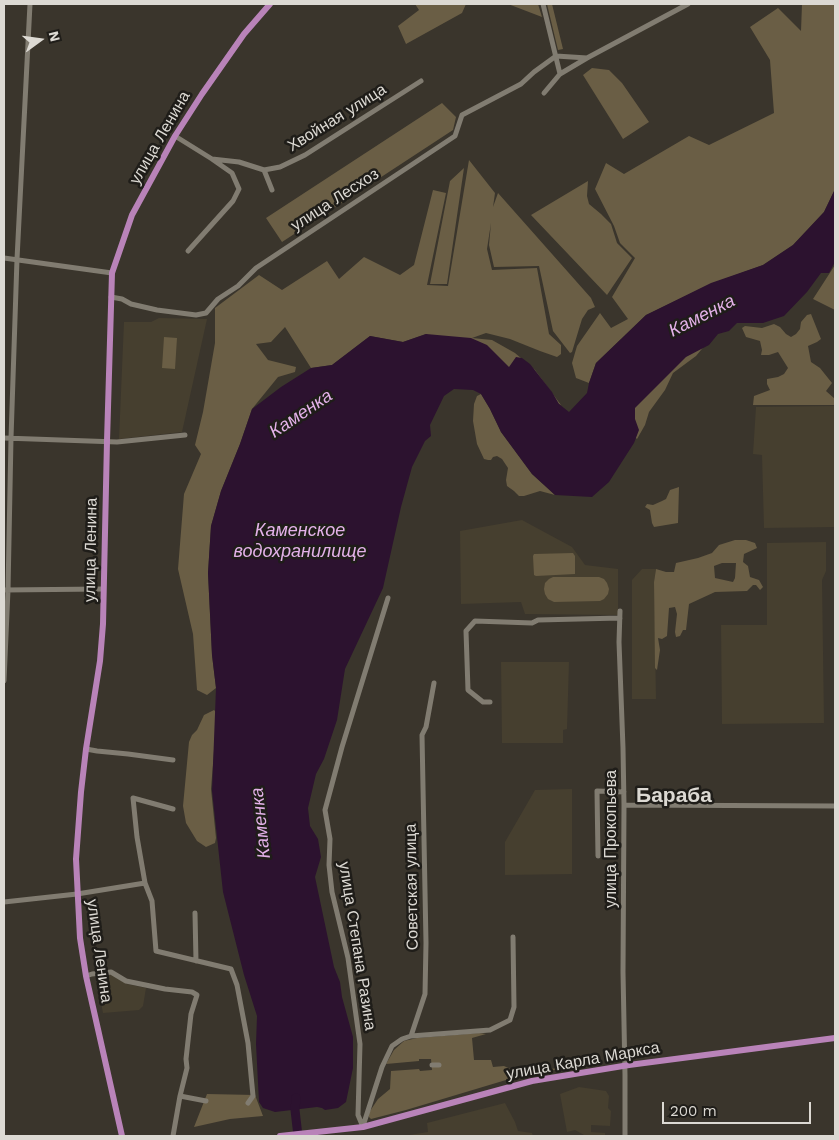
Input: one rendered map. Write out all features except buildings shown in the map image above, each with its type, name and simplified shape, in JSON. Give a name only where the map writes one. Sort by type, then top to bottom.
[{"type":"main road","name":"улица Ленина","points":[[122,1136],[86,976],[80,938],[76,859],[81,792],[100,661],[103,624],[112,273],[132,215],[176,136],[244,34],[270,4]]},
{"type":"main road","name":"улица Карла Маркса","points":[[280,1136],[363,1127],[532,1081],[624,1066],[835,1038]]},
{"type":"street","points":[[4,681],[17,259],[30,4]]},
{"type":"street","points":[[542,4],[560,74]]},
{"type":"street","points":[[544,93],[560,74],[688,4]]},
{"type":"street","points":[[556,56],[587,58]]},
{"type":"street","name":"улица Лесхоз","points":[[111,297],[157,310],[196,315],[206,313],[218,299],[238,286],[256,268],[455,136],[462,115],[521,84],[556,56]]},
{"type":"street","name":"Хвойная улица","points":[[264,170],[280,167],[305,155],[421,81]]},
{"type":"street","points":[[176,136],[232,173],[239,190],[233,201],[188,251]]},
{"type":"street","points":[[212,159],[240,162],[264,170],[272,190]]},
{"type":"street","points":[[4,258],[112,273]]},
{"type":"street","points":[[4,438],[117,442],[185,435]]},
{"type":"street","points":[[6,590],[103,589]]},
{"type":"street","name":"улица Степана Разина","points":[[363,1127],[358,1115],[360,1044],[348,958],[332,892],[329,865],[330,839],[325,810],[342,747],[388,598]]},
{"type":"street","name":"улица Прокопьева","points":[[620,611],[619,642],[624,792],[623,972],[625,1136]]},
{"type":"street","points":[[490,702],[483,702],[468,690],[466,631],[475,621],[532,623],[538,620],[620,618]]},
{"type":"street","name":"Советская улица","points":[[411,1036],[426,994],[422,736],[426,727],[434,683]]},
{"type":"street","points":[[86,749],[173,760]]},
{"type":"street","points":[[598,856],[597,791],[624,792]]},
{"type":"street","points":[[174,809],[132,798],[145,883],[152,901],[156,951],[231,969],[237,985],[248,1043],[253,1096],[248,1103]]},
{"type":"street","points":[[624,805],[835,806]]},
{"type":"street","points":[[4,902],[77,894],[145,883]]},
{"type":"street","points":[[195,913],[196,961]]},
{"type":"street","points":[[363,1127],[382,1067],[392,1046],[402,1039],[411,1036],[490,1030],[510,1020],[514,1007],[513,937]]},
{"type":"street","points":[[86,976],[111,972],[126,981],[165,990],[192,992],[197,995],[191,1014],[186,1058],[187,1068],[180,1096],[174,1136]]},
{"type":"street","points":[[432,1065],[439,1064]]},
{"type":"street","points":[[180,1096],[206,1101]]},
{"type":"shaded area","points":[[415,4],[466,4],[462,13],[406,44],[398,26],[419,10]]},
{"type":"shaded area","points":[[508,4],[538,4],[542,17]]},
{"type":"shaded area","points":[[547,4],[552,4],[563,49],[558,50]]},
{"type":"shaded area","points":[[802,4],[835,4],[835,189],[824,212],[793,245],[763,265],[711,284],[646,315],[596,363],[589,383],[576,378],[572,363],[577,346],[600,313],[611,328],[628,319],[612,297],[635,258],[620,243],[614,226],[595,189],[606,163],[624,174],[689,136],[709,145],[774,113],[770,60],[750,27],[778,8],[801,31]]},
{"type":"shaded area","points":[[592,68],[609,70],[622,83],[649,122],[623,139],[583,75]]},
{"type":"shaded area","points":[[442,103],[456,117],[453,130],[282,242],[266,218]]},
{"type":"shaded area","points":[[469,160],[495,193],[493,207],[498,193],[591,298],[595,307],[588,310],[582,319],[572,352],[570,353],[553,331],[539,266],[494,267],[489,245],[491,223],[487,249],[492,270],[537,268],[549,334],[561,345],[561,354],[557,357],[510,339],[486,333],[472,338],[492,340],[515,353],[535,370],[561,405],[426,334],[403,342],[370,336],[332,365],[311,368],[285,327],[271,342],[256,344],[268,360],[296,367],[295,372],[278,377],[252,409],[221,491],[211,526],[208,573],[212,655],[216,688],[207,695],[197,690],[193,634],[178,569],[184,494],[201,454],[195,445],[203,412],[215,343],[215,308],[259,275],[282,290],[327,261],[339,279],[364,257],[400,275],[414,265],[433,190],[446,193],[427,285],[448,286]]},
{"type":"shaded area","points":[[464,168],[447,284],[430,284],[450,181]]},
{"type":"shaded area","points":[[588,181],[587,196],[589,204],[611,224],[617,243],[632,258],[607,295],[531,215]]},
{"type":"shaded area","points":[[835,265],[835,310],[813,299]]},
{"type":"shaded area","points":[[811,314],[821,339],[808,346],[811,362],[820,368],[832,383],[826,391],[835,399],[835,405],[753,405],[754,396],[770,390],[767,379],[784,374],[788,368],[778,352],[761,355],[760,341],[746,337],[742,328],[745,326],[762,328],[774,324],[791,337],[800,329],[801,322],[807,315]]},
{"type":"shaded area","points":[[159,318],[207,319],[182,432],[119,439],[124,322],[151,322]]},
{"type":"shaded area","points":[[164,337],[177,338],[175,369],[162,368]]},
{"type":"shaded area","points":[[706,344],[696,356],[673,373],[665,390],[649,412],[645,425],[637,439],[634,436],[634,405],[681,359]]},
{"type":"shaded area","points":[[481,394],[501,432],[532,474],[555,495],[540,491],[519,496],[507,486],[508,468],[502,459],[497,456],[491,460],[484,459],[477,444],[473,421],[474,404],[477,396]]},
{"type":"shaded area","points":[[835,406],[835,527],[764,528],[762,455],[753,454],[756,407]]},
{"type":"shaded area","points":[[679,487],[678,523],[654,527],[650,510],[645,507],[647,504],[653,505],[666,499],[670,490]]},
{"type":"shaded area","points":[[522,520],[572,547],[585,565],[618,569],[618,615],[525,614],[521,602],[461,604],[460,531]]},
{"type":"shaded area","points":[[735,540],[746,540],[755,543],[757,548],[744,554],[743,562],[748,566],[750,577],[759,580],[763,587],[760,590],[756,585],[753,585],[747,591],[715,592],[689,604],[686,630],[683,630],[680,636],[676,637],[677,614],[675,607],[669,608],[667,636],[662,639],[658,638],[660,650],[657,670],[655,668],[654,582],[656,569],[674,572],[676,563],[712,553],[719,545]],"holes":[[[722,563],[736,563],[733,582],[715,578],[714,566]]]},
{"type":"shaded area","points":[[826,542],[826,571],[822,580],[824,723],[722,724],[721,625],[767,625],[767,543]]},
{"type":"shaded area","points":[[573,553],[575,556],[575,574],[534,575],[534,554]]},
{"type":"shaded area","points":[[642,569],[656,569],[654,582],[656,699],[632,699],[632,580]]},
{"type":"shaded area","points":[[553,577],[599,577],[607,583],[608,594],[600,601],[554,602],[548,599],[544,589],[545,583]]},
{"type":"shaded area","points":[[501,662],[569,662],[567,729],[563,730],[563,743],[502,743]]},
{"type":"shaded area","points":[[214,710],[217,713],[211,789],[216,838],[215,843],[206,847],[197,841],[186,823],[183,806],[189,742],[204,715]]},
{"type":"shaded area","points":[[572,789],[572,874],[505,875],[505,842],[535,790]]},
{"type":"shaded area","points":[[112,974],[127,984],[146,988],[143,1006],[139,1010],[103,1013],[96,977]]},
{"type":"shaded area","points":[[486,1034],[472,1038],[474,1060],[491,1060],[493,1067],[504,1066],[521,1074],[598,1062],[516,1077],[406,1110],[371,1119],[369,1117],[368,1114],[378,1099],[390,1089],[391,1071],[432,1070],[431,1059],[386,1064],[394,1050],[404,1041],[417,1038]]},
{"type":"shaded area","points":[[579,1087],[606,1091],[609,1096],[610,1126],[591,1125],[591,1132],[605,1133],[605,1136],[584,1136],[575,1130],[567,1132],[560,1094]]},
{"type":"shaded area","points":[[207,1094],[255,1095],[263,1116],[230,1119],[194,1127]]},
{"type":"shaded area","points":[[505,1103],[518,1131],[532,1133],[533,1136],[403,1136],[428,1132],[427,1123]]},
{"type":"water","name":"Каменское водохранилище","points":[[835,189],[835,262],[829,273],[821,273],[807,292],[784,316],[763,323],[737,323],[729,331],[718,334],[709,345],[686,357],[635,408],[635,419],[639,430],[634,443],[609,482],[592,497],[555,495],[532,474],[501,432],[481,394],[473,390],[454,389],[444,396],[430,425],[431,436],[425,441],[412,467],[383,588],[345,669],[337,720],[324,759],[316,774],[308,808],[310,826],[318,839],[321,857],[315,877],[334,967],[340,982],[342,997],[353,1037],[353,1068],[346,1102],[338,1108],[325,1110],[317,1107],[275,1112],[263,1108],[259,1102],[256,1044],[257,1016],[244,975],[223,892],[212,791],[216,688],[212,655],[208,573],[211,526],[221,491],[252,409],[281,387],[311,368],[332,365],[370,336],[403,342],[426,334],[471,338],[487,345],[509,367],[516,357],[522,358],[530,364],[559,404],[569,412],[587,393],[596,363],[646,315],[711,283],[763,265],[793,245],[824,212]]},
{"type":"waterway","name":"Каменка","points":[[296,1098],[295,1110],[298,1136]]},
{"type":"district","name":"Бараба","points":[[674,796]]}]
